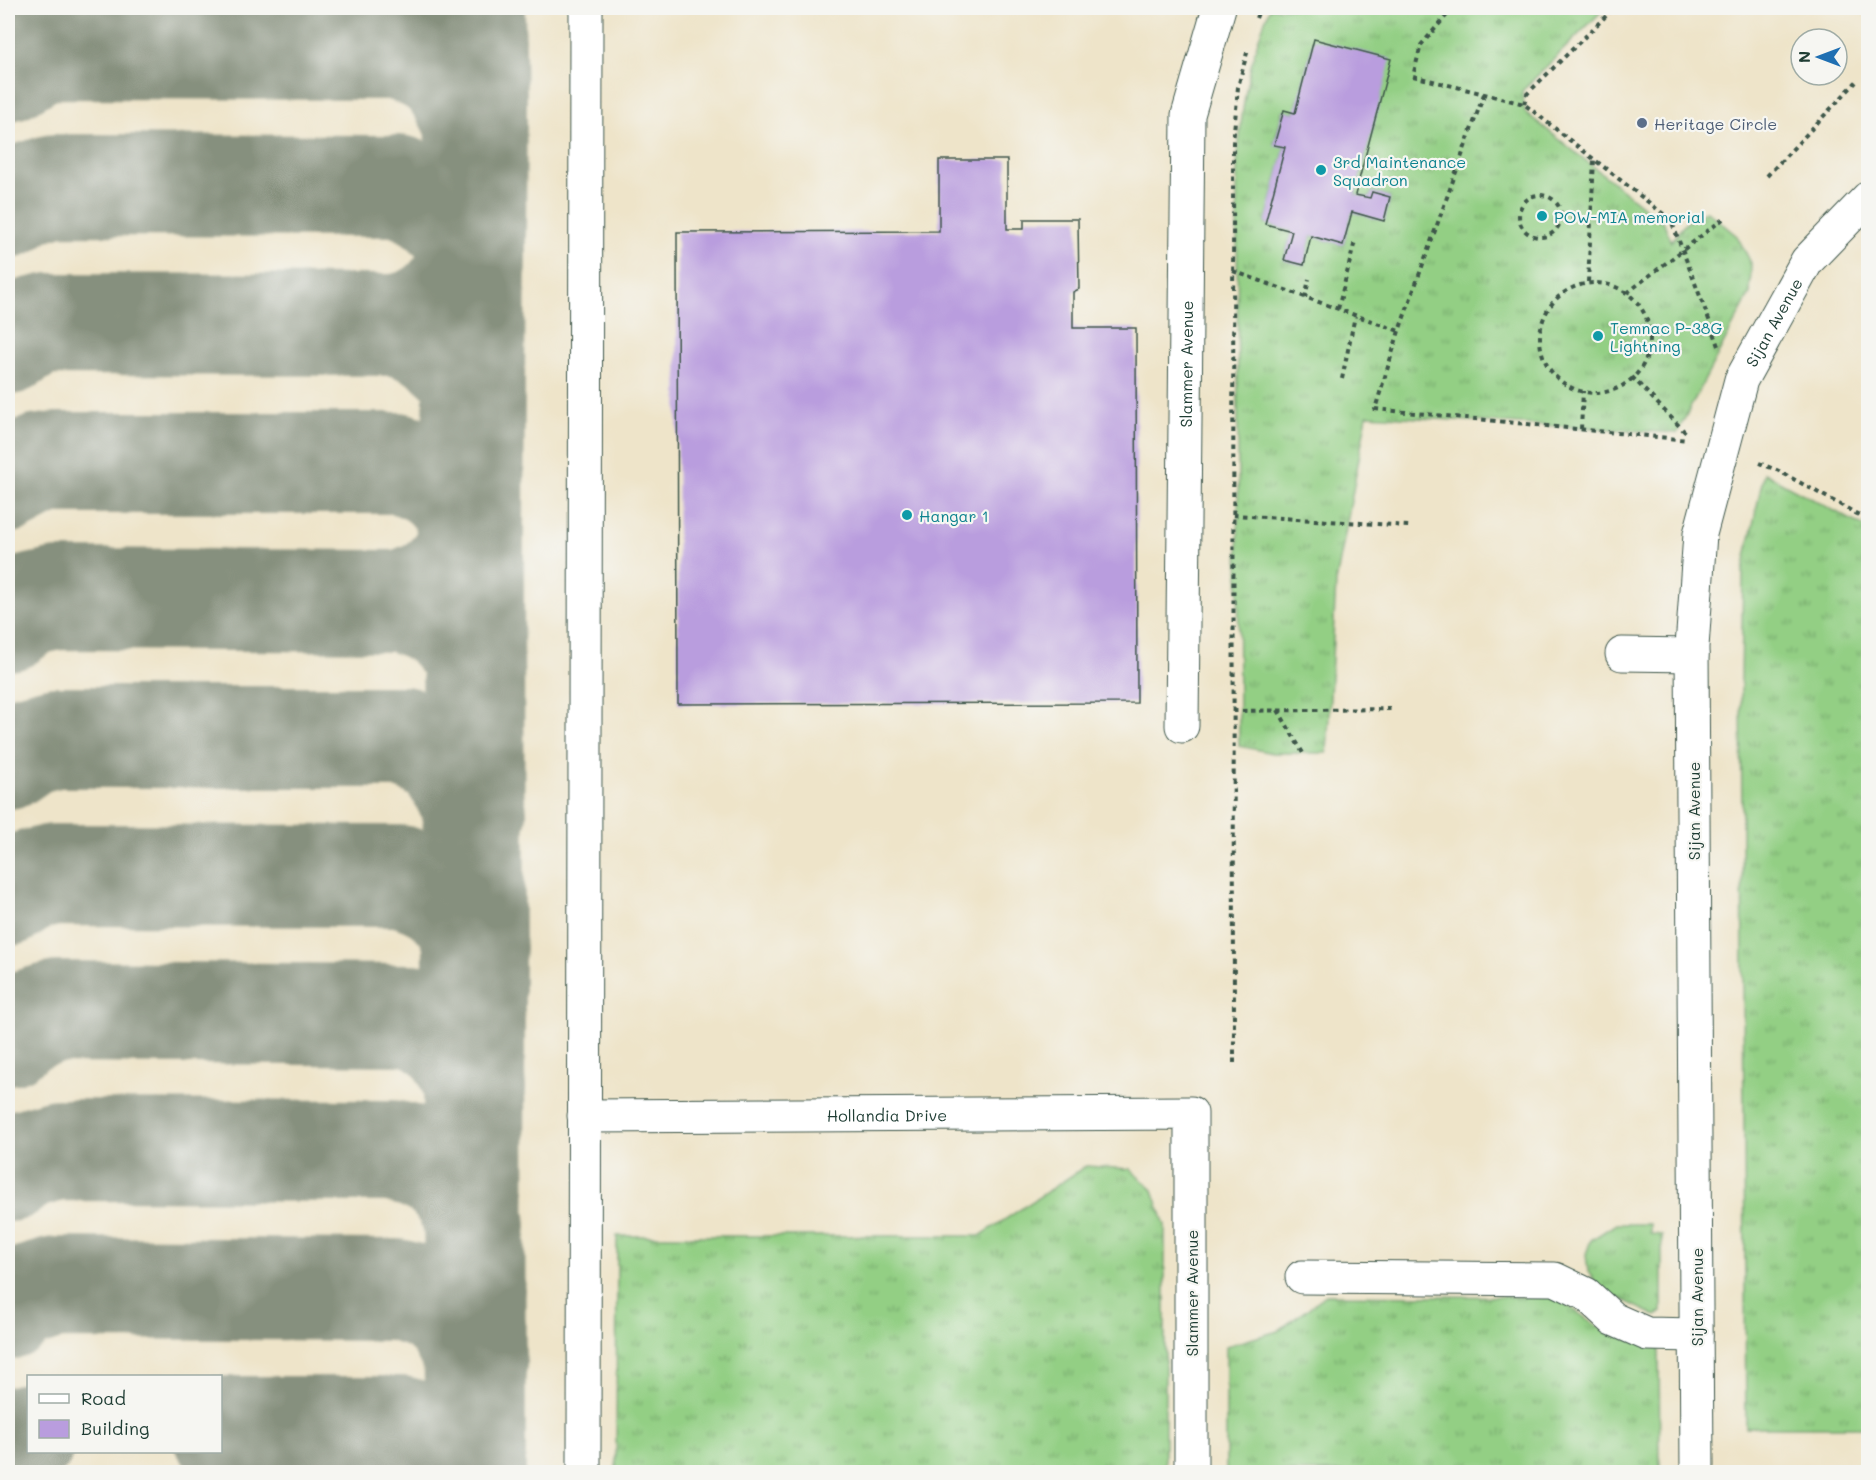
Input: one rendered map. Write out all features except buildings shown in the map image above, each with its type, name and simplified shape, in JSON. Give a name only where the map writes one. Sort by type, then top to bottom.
[{"type":"street","points":[[584,1473],[586,8]]},
{"type":"street","name":"Slammer Avenue","points":[[1182,726],[1188,115],[1220,8]]},
{"type":"street","name":"Sijan Avenue","points":[[1697,1473],[1692,656],[1700,534],[1741,380],[1807,261],[1867,202]]},
{"type":"street","points":[[1622,654],[1692,656]]},
{"type":"street","name":"Hollandia Drive","points":[[584,1116],[1191,1113]]},
{"type":"street","name":"Slammer Avenue","points":[[1191,1113],[1191,1473]]},
{"type":"street","points":[[1302,1277],[1555,1279],[1586,1294],[1613,1319],[1647,1334],[1696,1335]]},
{"type":"path","points":[[1253,30],[1260,8]]},
{"type":"path","points":[[1431,8],[1447,14]]},
{"type":"path","points":[[1453,8],[1421,45],[1413,76],[1524,104],[1671,220],[1721,352]]},
{"type":"path","points":[[1524,104],[1527,94],[1614,8]]},
{"type":"path","points":[[1234,1063],[1233,143],[1238,87],[1250,41]]},
{"type":"path","points":[[1767,176],[1856,82]]},
{"type":"path","points":[[1484,94],[1399,331],[1375,409],[1688,440],[1694,425]]},
{"type":"path","points":[[1588,282],[1594,159]]},
{"type":"path","points":[[1541,194],[1559,204],[1562,217],[1556,231],[1544,237],[1536,237],[1524,230],[1520,224],[1520,210],[1528,198],[1541,194]]},
{"type":"path","points":[[1562,217],[1591,219]]},
{"type":"path","points":[[1627,293],[1723,219]]},
{"type":"path","points":[[1338,309],[1355,241]]},
{"type":"path","points":[[1233,272],[1399,331]]},
{"type":"path","points":[[1305,298],[1309,279]]},
{"type":"path","points":[[1588,282],[1607,283],[1627,293],[1639,304],[1647,321],[1650,340],[1646,357],[1632,377],[1625,384],[1608,391],[1583,391],[1559,380],[1548,367],[1541,351],[1539,334],[1544,315],[1554,299],[1570,288],[1588,282]]},
{"type":"path","points":[[1342,380],[1355,316]]},
{"type":"path","points":[[1632,377],[1690,436]]},
{"type":"path","points":[[1581,429],[1583,391]]},
{"type":"path","points":[[1759,463],[1779,471],[1869,520]]},
{"type":"path","points":[[1233,515],[1409,526]]},
{"type":"path","points":[[1233,711],[1393,709]]},
{"type":"path","points":[[1278,710],[1304,755]]},
{"type":"green space","points":[[1270,8],[1605,8],[1522,91],[1525,112],[1664,223],[1671,242],[1690,219],[1707,211],[1737,236],[1751,263],[1750,293],[1677,433],[1367,415],[1336,582],[1327,753],[1273,753],[1239,746],[1237,167],[1247,86],[1262,27]],"holes":[[[1314,40],[1390,59],[1355,195],[1370,198],[1372,192],[1390,197],[1384,220],[1352,212],[1343,245],[1311,236],[1304,265],[1284,260],[1292,231],[1265,224],[1285,147],[1274,144],[1283,110],[1295,113]]]},
{"type":"green space","points":[[1764,473],[1868,529],[1868,1427],[1746,1427],[1741,681],[1743,571]]},
{"type":"green space","points":[[1086,1166],[1130,1169],[1153,1190],[1165,1225],[1165,1472],[616,1472],[617,1236],[980,1236]]},
{"type":"green space","points":[[1616,1224],[1650,1224],[1650,1234],[1662,1235],[1662,1312],[1656,1316],[1602,1290],[1588,1272],[1586,1254],[1591,1240]]},
{"type":"green space","points":[[1326,1295],[1555,1297],[1609,1334],[1659,1348],[1660,1472],[1226,1472],[1226,1346],[1278,1331]]},
{"type":"taxiway","points":[[474,8],[476,99],[473,531],[475,1472]]},
{"type":"taxiway","points":[[8,70],[36,53],[56,48],[395,49],[425,60],[446,75],[462,96],[476,124]]},
{"type":"taxiway","points":[[8,207],[24,195],[54,185],[399,186],[425,197],[444,211],[475,253],[462,279],[445,301],[424,317],[395,325]]},
{"type":"taxiway","points":[[8,344],[33,328],[51,324],[395,325],[428,336],[455,357]]},
{"type":"taxiway","points":[[8,482],[40,465],[56,463],[398,463],[413,467],[425,472],[445,486],[460,505],[473,531],[454,568],[438,584],[400,601]]},
{"type":"taxiway","points":[[8,620],[30,605],[58,599],[399,601],[439,619],[458,638]]},
{"type":"taxiway","points":[[8,758],[28,744],[55,737],[402,737],[432,749],[450,764],[476,813]]},
{"type":"taxiway","points":[[8,895],[29,881],[53,875],[400,876],[427,885],[449,900],[466,920],[475,948]]},
{"type":"taxiway","points":[[8,1034],[25,1022],[58,1012],[412,1015],[437,1028],[453,1042],[465,1062],[475,1087]]},
{"type":"taxiway","points":[[8,1171],[26,1159],[57,1150],[391,1151],[422,1160],[446,1175],[463,1196],[476,1225]]},
{"type":"taxiway","points":[[8,1309],[22,1298],[56,1288],[397,1290],[427,1301],[448,1315],[463,1335],[476,1364]]},
{"type":"taxiway","points":[[222,1427],[401,1427],[430,1438],[445,1449],[465,1472]]},
{"type":"taxiway","points":[[8,1448],[27,1435]]},
{"type":"place","name":"Heritage Circle","points":[[1642,123]]},
{"type":"place","name":"3rd Maintenance Squadron","points":[[1321,170]]},
{"type":"place","name":"POW-MIA memorial","points":[[1542,216]]},
{"type":"place","name":"Temnac P-38G Lightning","points":[[1598,336]]},
{"type":"place","name":"Hangar 1","points":[[907,515]]}]
